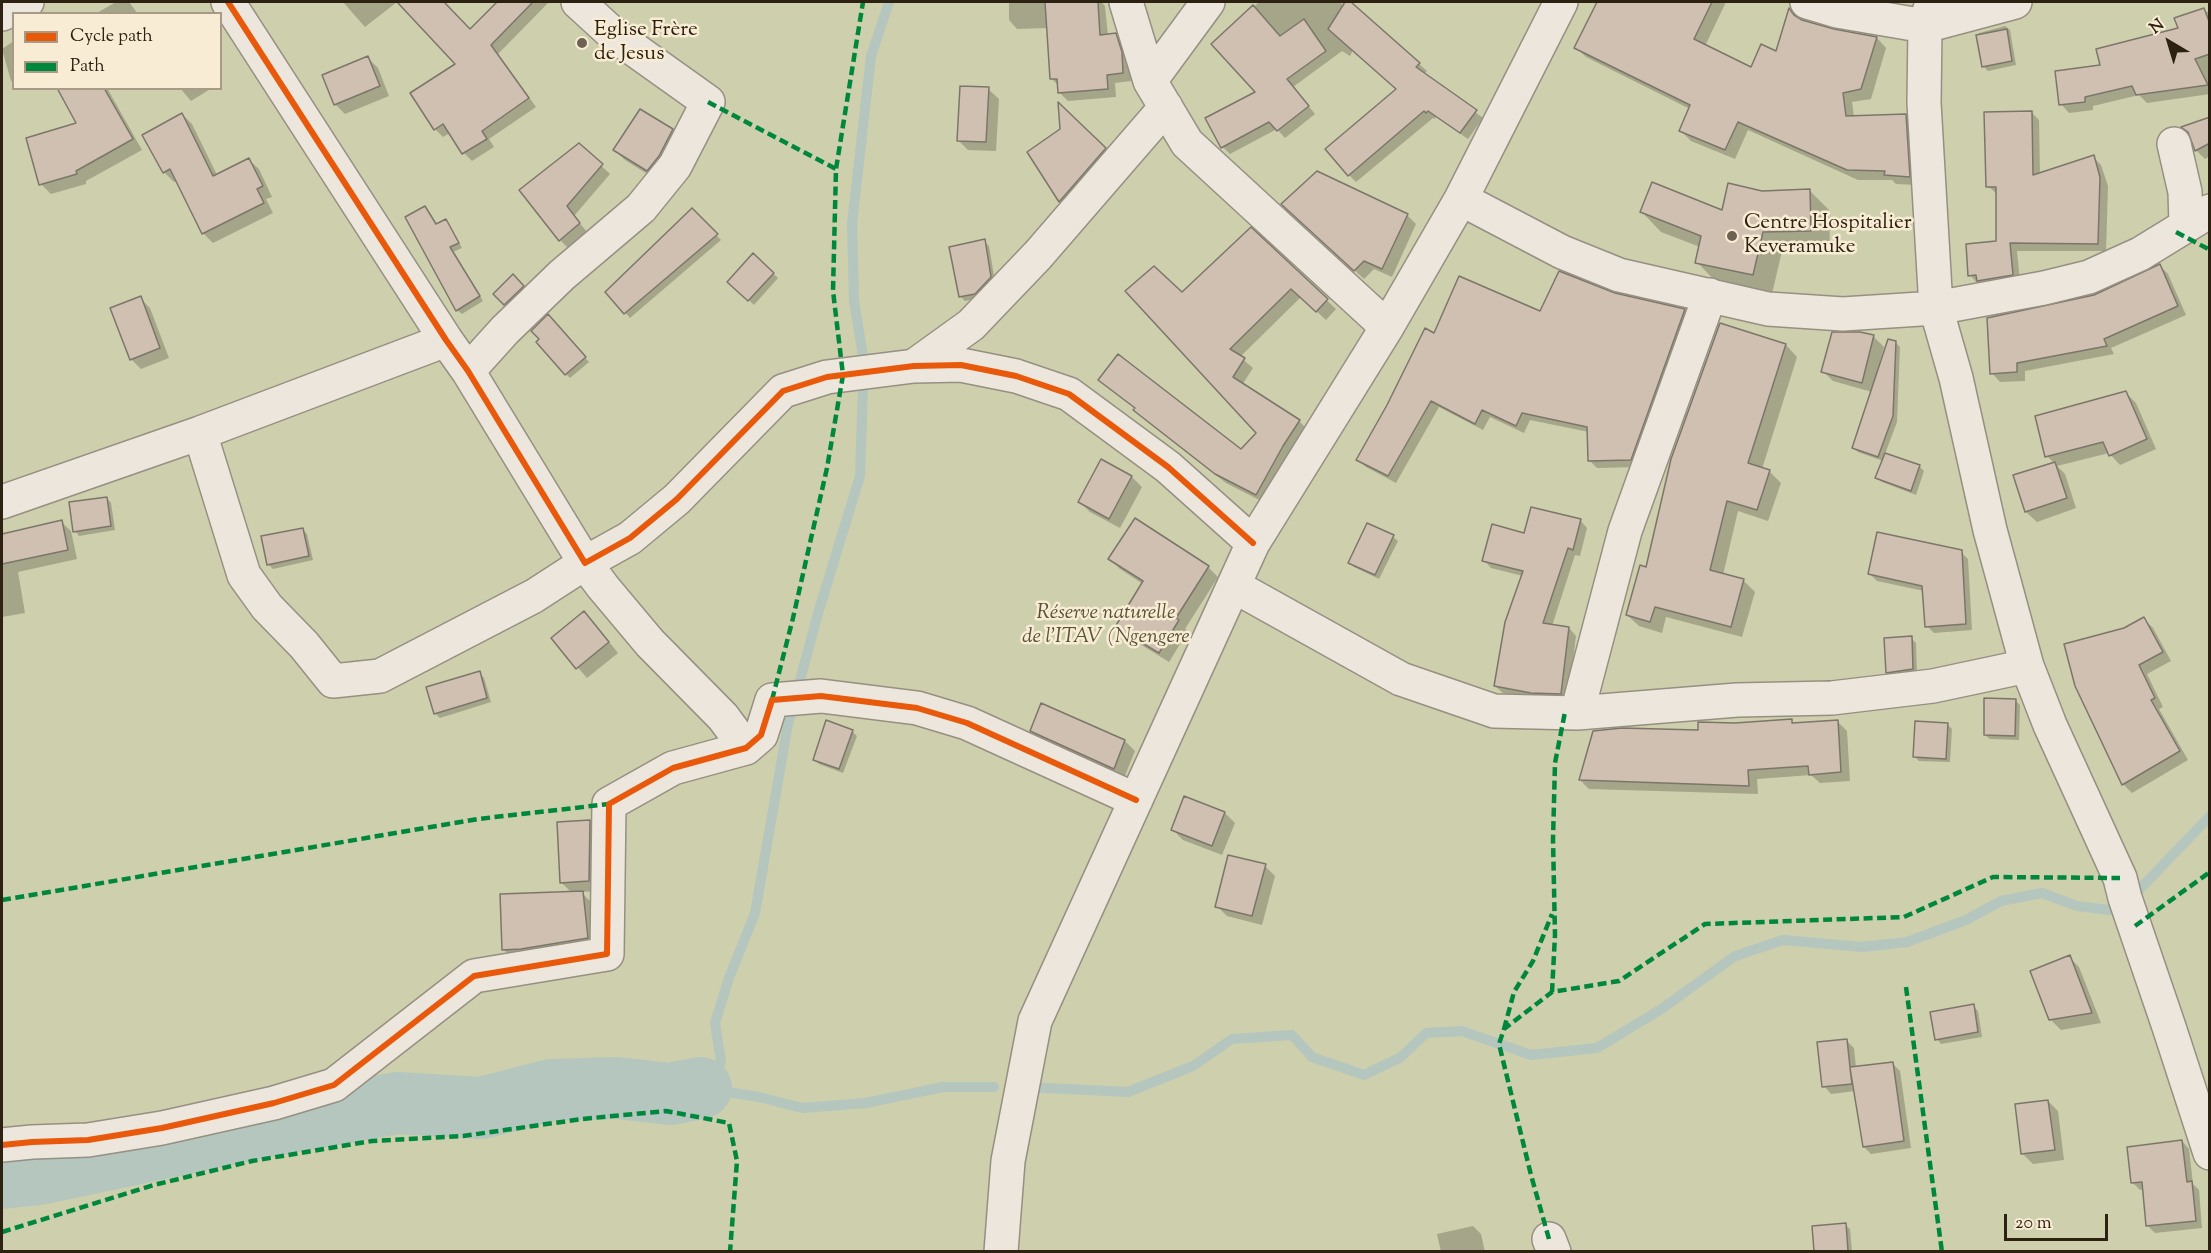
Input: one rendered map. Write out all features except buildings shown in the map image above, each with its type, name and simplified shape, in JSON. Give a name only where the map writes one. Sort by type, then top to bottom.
[{"type":"street","points":[[2,14],[27,2]]},
{"type":"street","points":[[228,2],[468,371],[585,562],[650,643],[723,717],[746,748]]},
{"type":"street","points":[[468,371],[505,330],[562,275],[641,208],[675,165],[708,102],[614,34],[578,2]]},
{"type":"street","points":[[1125,2],[1158,94],[1187,143],[1387,327]]},
{"type":"street","points":[[914,366],[971,325],[1038,255],[1158,94],[1209,2]]},
{"type":"street","points":[[1001,1251],[1008,1161],[1035,1021],[1253,543],[1387,327],[1461,199],[1561,2]]},
{"type":"street","points":[[1807,2],[1837,11],[1929,14],[2015,2]]},
{"type":"street","points":[[1929,14],[1924,103],[1936,308],[1956,378],[1990,530],[2028,666],[2050,725],[2120,878],[2124,898],[2210,1153]]},
{"type":"street","points":[[1461,199],[1562,252],[1619,274],[1768,309],[1843,314],[1936,308],[2044,288],[2089,277],[2140,254],[2198,218],[2185,192],[2174,144]]},
{"type":"street","points":[[1577,713],[1626,531],[1710,295]]},
{"type":"street","points":[[2,502],[200,433],[446,340]]},
{"type":"street","points":[[200,433],[244,575],[267,607],[304,645],[333,681],[380,676],[534,596],[585,562],[630,538],[677,499],[783,392],[827,377],[914,366],[962,365],[1016,375],[1069,394],[1168,466],[1253,543]]},
{"type":"street","points":[[1234,586],[1401,679],[1494,711],[1577,713],[1737,700],[1832,698],[1933,686],[2028,666]]},
{"type":"street","points":[[2,1145],[88,1140],[162,1128],[274,1104],[334,1084],[474,976],[607,954],[609,804],[673,768],[746,748],[761,735],[772,700],[820,696],[917,708],[967,723],[1136,800]]},
{"type":"green space","name":"Réserve naturelle de l'ITAV (Ngengere","points":[[2,2],[2209,2],[2209,1251],[2,1251]]},
{"type":"waterway","points":[[863,356],[854,301],[852,224],[871,56],[889,2]]},
{"type":"waterway","points":[[863,388],[860,476],[819,610],[788,724],[755,913],[729,978],[715,1023],[721,1062],[701,1088],[759,1097],[802,1108],[866,1103],[943,1087],[994,1087]]},
{"type":"waterway","points":[[1025,1087],[1128,1092],[1193,1066],[1232,1039],[1292,1035],[1312,1057],[1364,1075],[1401,1057],[1426,1033],[1462,1031],[1531,1055],[1597,1048],[1660,1010],[1735,956],[1783,940],[1862,947],[1907,942],[1966,920],[2001,901],[2042,893],[2077,906],[2109,910],[2138,891],[2210,816]]},
{"type":"waterway","points":[[2,1178],[39,1174],[263,1127],[397,1103],[482,1108],[551,1090],[617,1088],[670,1094],[701,1088]]},
{"type":"marked path","points":[[772,700],[827,468],[843,375],[833,291],[836,169],[863,2]]},
{"type":"marked path","points":[[708,102],[836,169]]},
{"type":"marked path","points":[[2176,232],[2210,250]]},
{"type":"marked path","points":[[1552,992],[1555,935],[1553,840],[1555,763],[1565,712]]},
{"type":"marked path","points":[[2,900],[478,819],[609,804]]},
{"type":"marked path","points":[[2135,926],[2210,872]]},
{"type":"marked path","points":[[1549,1239],[1499,1044],[1504,1029],[1552,992],[1619,981],[1705,924],[1904,917],[1993,877],[2120,878]]},
{"type":"marked path","points":[[1504,1029],[1514,992],[1533,961],[1552,914]]},
{"type":"marked path","points":[[1906,987],[1942,1252]]},
{"type":"marked path","points":[[2,1232],[154,1185],[252,1161],[372,1141],[463,1136],[582,1119],[666,1111],[729,1123],[737,1161],[730,1252]]},
{"type":"cycle path","points":[[228,2],[468,371],[585,563],[630,538],[677,499],[783,391],[827,377],[914,366],[961,365],[1016,376],[1069,394],[1168,467],[1253,543]]},
{"type":"cycle path","points":[[2,1145],[88,1140],[162,1128],[274,1103],[334,1085],[474,976],[607,954],[609,804],[673,768],[746,748],[761,735],[772,700],[821,696],[917,708],[967,723],[1136,800]]},
{"type":"place","name":"Eglise Frère de Jesus","points":[[582,43]]},
{"type":"place","name":"Centre Hospitalier Keveramuke","points":[[1732,236]]}]
